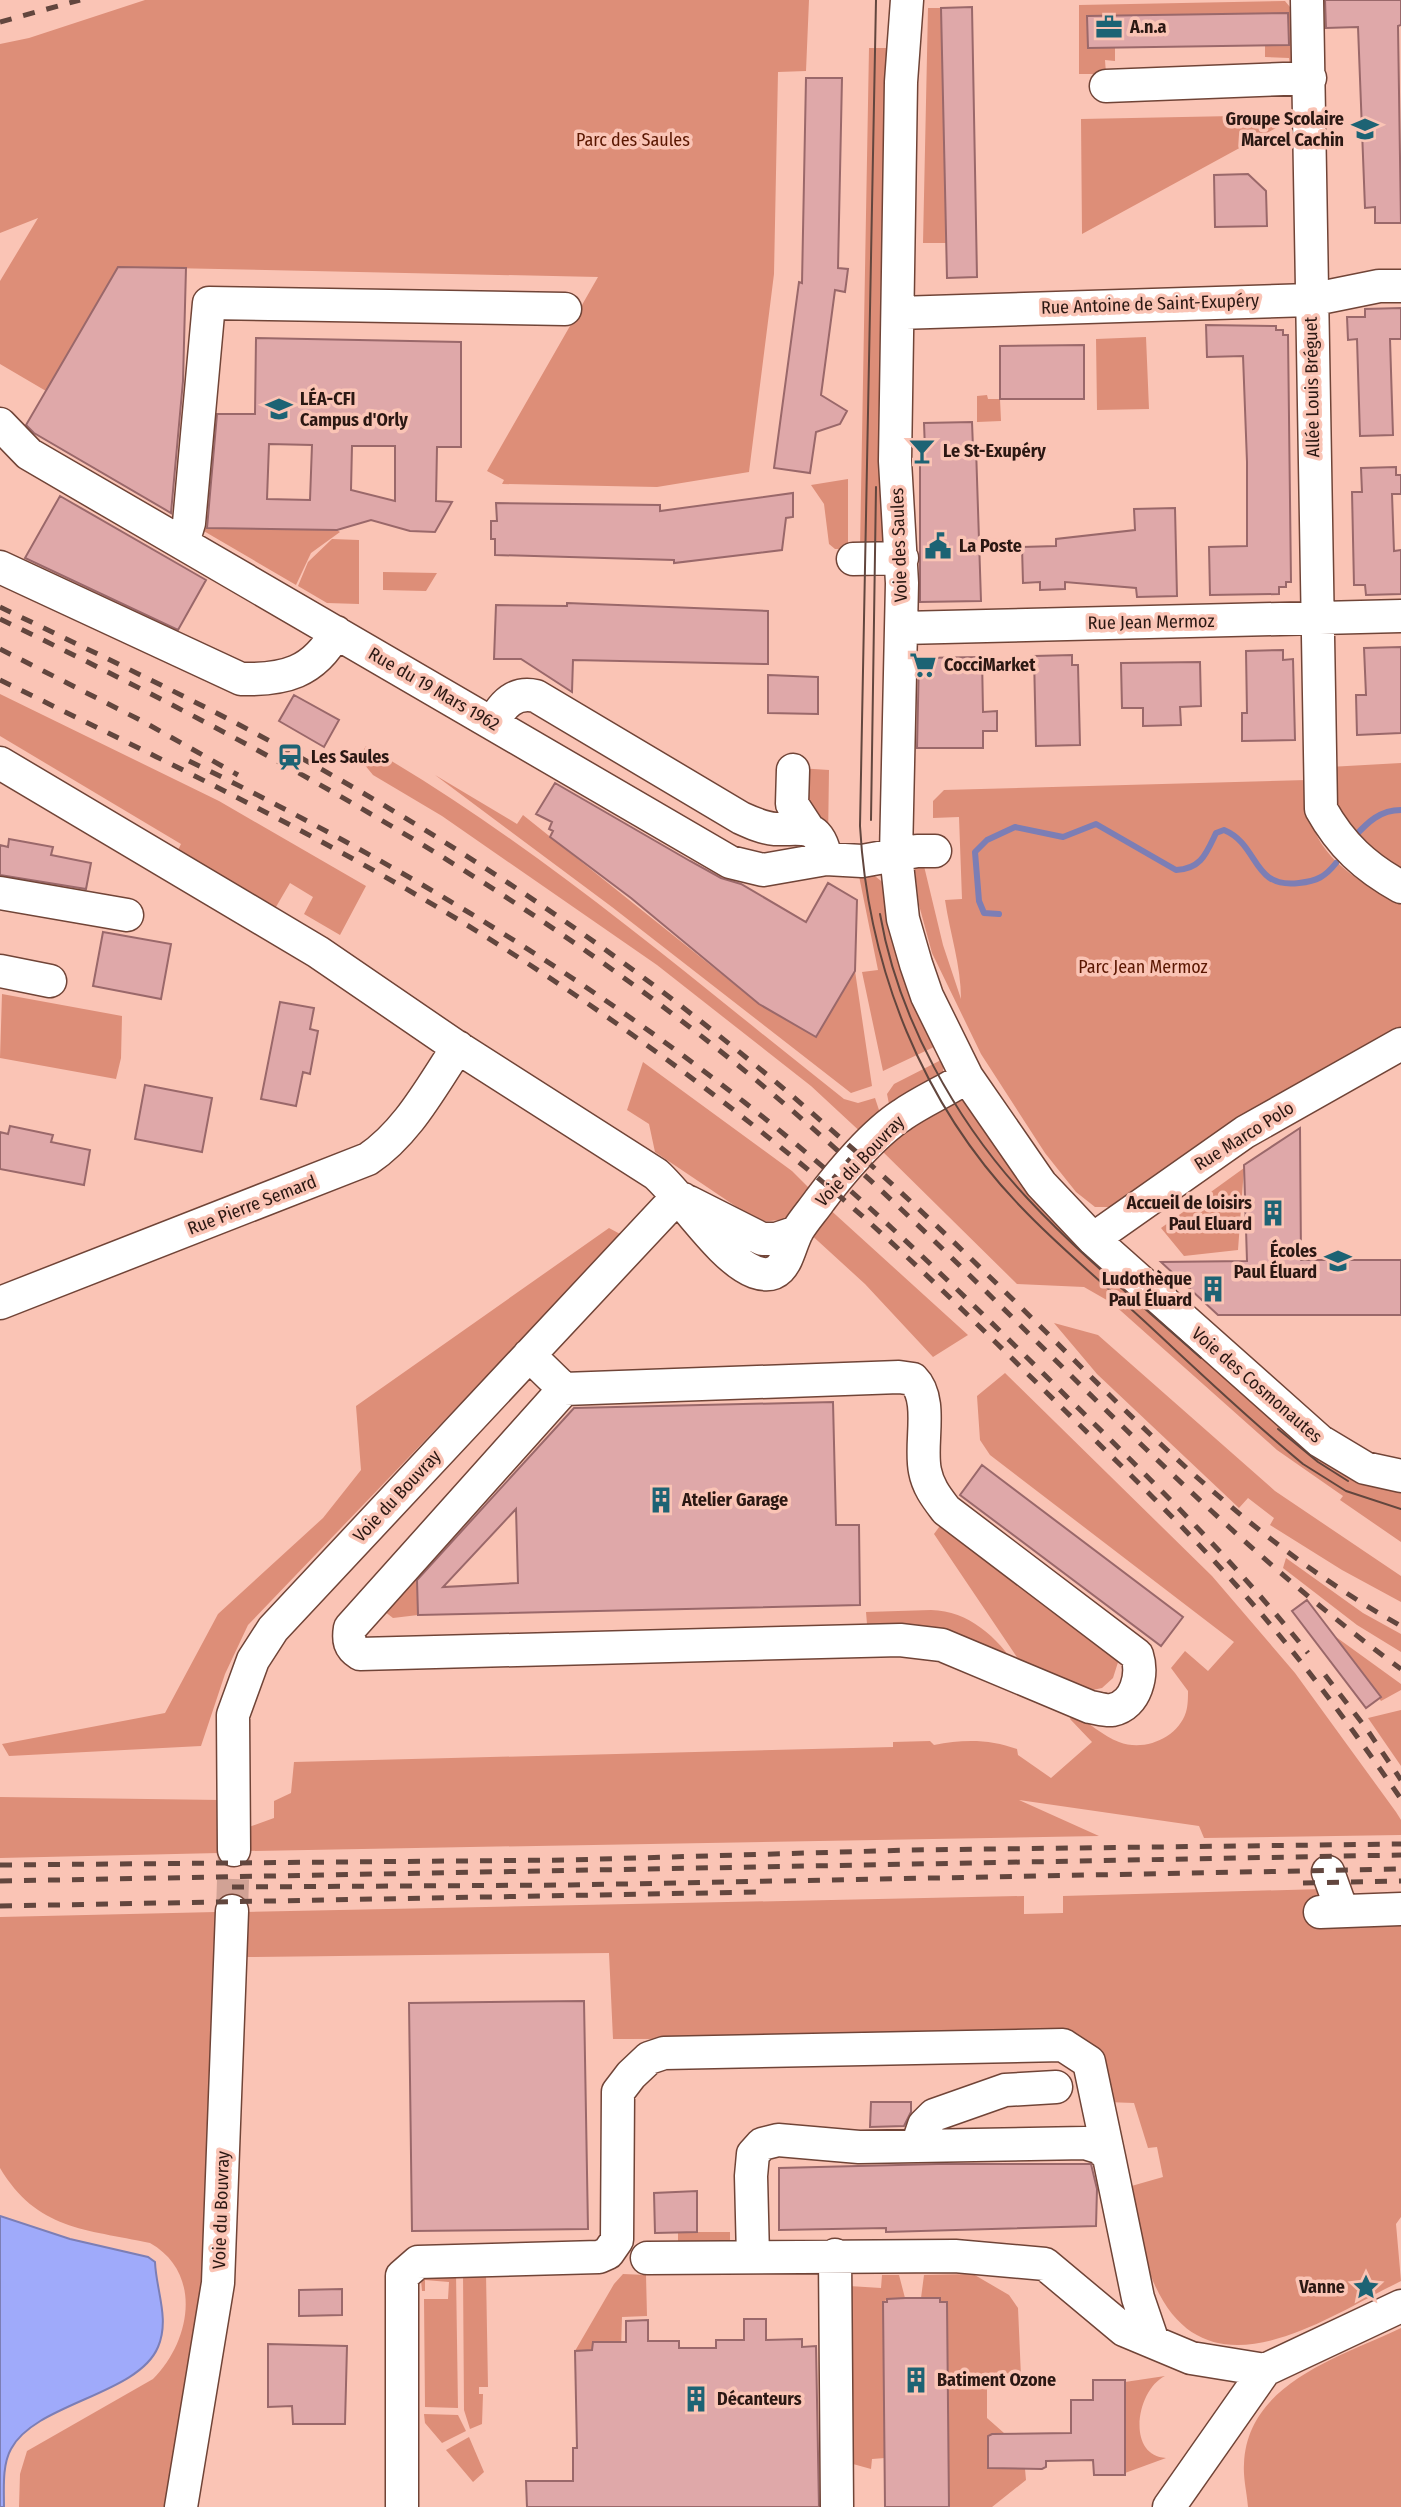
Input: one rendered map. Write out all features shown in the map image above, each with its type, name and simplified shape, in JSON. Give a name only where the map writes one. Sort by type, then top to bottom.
[{"type":"street","name":"Voie des Saules","points":[[907,0],[901,82],[895,461],[902,558],[896,855],[903,919],[916,964],[927,996],[967,1077]]},
{"type":"street","name":"Allée Louis Bréguet","points":[[1307,0],[1313,253],[1310,300],[1315,618],[1321,809],[1334,834],[1360,862],[1401,887]]},
{"type":"street","points":[[1106,86],[1310,78]]},
{"type":"street","name":"Rue Antoine de Saint-Exupéry","points":[[898,313],[1310,300],[1379,286],[1401,286]]},
{"type":"street","points":[[183,543],[189,523],[209,303],[565,309]]},
{"type":"street","name":"Rue du 19 Mars 1962","points":[[0,424],[29,454],[730,862],[763,870],[826,859],[862,861],[935,851]]},
{"type":"street","points":[[853,559],[902,558]]},
{"type":"street","points":[[0,567],[241,679],[272,680],[286,677],[318,658],[336,632]]},
{"type":"street","name":"Rue Jean Mermoz","points":[[902,628],[1401,616]]},
{"type":"street","points":[[493,723],[503,706],[513,698],[525,694],[536,696],[741,818],[765,827],[799,827],[809,830]]},
{"type":"street","points":[[0,763],[318,952],[458,1047],[648,1168],[683,1199]]},
{"type":"street","points":[[793,770],[792,804],[809,830],[822,843],[826,859]]},
{"type":"street","points":[[0,892],[127,915]]},
{"type":"street","points":[[0,971],[50,981]]},
{"type":"street","name":"Rue Marco Polo","points":[[1093,1239],[1245,1132],[1401,1044]]},
{"type":"street","name":"Rue Pierre Semard","points":[[0,1303],[368,1160],[389,1146],[405,1127],[458,1047]]},
{"type":"street","name":"Voie du Bouvray","points":[[234,1850],[233,1715],[253,1660],[273,1629],[666,1209],[683,1199],[762,1239],[776,1239],[796,1232],[822,1196],[890,1124],[967,1077]]},
{"type":"street","name":"Voie des Cosmonautes","points":[[967,1077],[1034,1175],[1093,1239],[1320,1441],[1365,1468],[1400,1476]]},
{"type":"street","points":[[529,1355],[564,1389],[899,1377],[913,1379],[922,1393],[924,1471],[932,1493],[946,1510],[1137,1655],[1141,1668],[1137,1685],[1126,1703],[1110,1710],[1090,1706],[942,1645],[900,1640],[360,1654],[355,1651],[349,1641],[350,1628],[564,1389]]},
{"type":"street","points":[[1328,1872],[1331,1912],[1401,1909]]},
{"type":"street","name":"Voie du Bouvray","points":[[181,2507],[218,2283],[232,1910]]},
{"type":"street","points":[[402,2507],[402,2276],[418,2262],[599,2258],[608,2253],[617,2240],[620,2215],[618,2092],[649,2058],[664,2053],[1063,2045],[1089,2062],[1138,2298],[1153,2342]]},
{"type":"street","points":[[917,2146],[924,2125],[934,2115],[1005,2090],[1056,2087]]},
{"type":"street","points":[[753,2257],[751,2176],[753,2154],[762,2144],[778,2140],[859,2147],[1085,2143],[1101,2148],[1109,2157]]},
{"type":"street","points":[[835,2255],[837,2507]]},
{"type":"street","points":[[647,2258],[954,2256],[1045,2264],[1124,2330],[1191,2358],[1265,2370]]},
{"type":"street","points":[[1170,2507],[1265,2370],[1401,2306]]},
{"type":"green space","name":"Parc des Saules","points":[[145,0],[809,0],[806,71],[778,72],[774,274],[749,472],[657,487],[502,484],[504,480],[487,471],[598,277],[119,267],[46,391],[0,364],[0,281],[38,218],[0,233],[0,44],[29,38]]},
{"type":"green space","points":[[1285,1],[1295,13],[1296,67],[1290,66],[1289,58],[1265,57],[1265,45],[1289,44],[1288,13],[1087,16],[1088,48],[1115,48],[1115,61],[1105,60],[1106,74],[1079,74],[1079,5]]},
{"type":"green space","points":[[928,8],[941,8],[946,243],[923,243]]},
{"type":"green space","points":[[869,48],[896,48],[892,541],[860,549]]},
{"type":"green space","points":[[1290,115],[1289,121],[1082,234],[1081,119]]},
{"type":"green space","points":[[1146,337],[1149,409],[1097,410],[1096,339]]},
{"type":"green space","points":[[987,395],[988,399],[1000,399],[1001,421],[977,422],[977,396]]},
{"type":"green space","points":[[848,479],[848,549],[835,549],[829,544],[824,504],[811,485]]},
{"type":"green space","points":[[202,530],[340,532],[311,553],[296,585]]},
{"type":"green space","points":[[332,539],[359,540],[359,604],[327,603],[298,586],[308,562]]},
{"type":"green space","points":[[383,572],[437,573],[426,591],[383,590]]},
{"type":"green space","points":[[0,694],[219,801],[366,886],[340,935],[304,914],[313,897],[290,883],[273,912],[176,854],[181,844],[0,736]]},
{"type":"green space","points":[[366,746],[430,785],[552,869],[844,1099],[858,1103],[875,1098],[880,1113],[866,1137],[811,1086],[657,965],[442,816],[373,775],[359,758]]},
{"type":"green space","points":[[1401,763],[1401,876],[1333,815],[1329,767]]},
{"type":"green space","points":[[798,768],[829,770],[828,841],[801,810]]},
{"type":"green space","points":[[435,775],[517,824],[523,815],[759,1004],[816,1037],[855,971],[872,1086],[851,1093],[612,907]]},
{"type":"green space","name":"Parc Jean Mermoz","points":[[1307,780],[1312,824],[1327,851],[1349,872],[1401,904],[1401,1028],[1111,1207],[1095,1207],[1076,1192],[1045,1153],[981,1054],[932,953],[919,905],[914,862],[924,866],[943,945],[961,999],[945,900],[962,899],[959,817],[933,818],[933,801],[944,790]]},
{"type":"green space","points":[[858,871],[871,873],[885,884],[936,1046],[883,1071],[862,972],[878,970]]},
{"type":"green space","points":[[2,994],[122,1016],[121,1058],[116,1079],[0,1058]]},
{"type":"green space","points":[[943,1059],[943,1077],[891,1114],[887,1094],[894,1084]]},
{"type":"green space","points":[[643,1062],[792,1171],[812,1191],[789,1219],[759,1222],[655,1152],[649,1124],[627,1110]]},
{"type":"green space","points":[[957,1099],[972,1108],[1019,1175],[1078,1238],[1401,1484],[1401,1542],[1340,1500],[1343,1496],[1277,1450],[1112,1303],[1084,1287],[1017,1284],[877,1146]]},
{"type":"green space","points":[[1244,1168],[1238,1250],[1184,1256],[1161,1228]]},
{"type":"green space","points":[[826,1206],[968,1335],[933,1357],[865,1284],[807,1231]]},
{"type":"green space","points":[[609,1228],[622,1235],[248,1625],[225,1674],[201,1746],[9,1756],[2,1744],[165,1713],[218,1614],[323,1518],[361,1470],[356,1406]]},
{"type":"green space","points":[[1054,1323],[1098,1335],[1275,1491],[1401,1576],[1401,1602],[1342,1570],[1270,1525],[1274,1518],[1248,1498],[1239,1508],[1097,1374]]},
{"type":"green space","points":[[1005,1373],[1212,1576],[1295,1673],[1396,1812],[1401,1820],[1401,1835],[1204,1838],[1199,1826],[1019,1800],[1099,1836],[247,1851],[246,1828],[274,1818],[274,1801],[291,1793],[294,1762],[893,1747],[893,1742],[930,1741],[934,1745],[976,1741],[1017,1749],[1018,1755],[1051,1778],[1092,1742],[1070,1719],[1073,1713],[1107,1736],[1129,1745],[1149,1744],[1168,1736],[1182,1721],[1188,1699],[1188,1691],[1171,1668],[1185,1651],[1208,1671],[1234,1642],[990,1455],[980,1440],[977,1396]]},
{"type":"green space","points":[[491,1489],[494,1492],[417,1574],[418,1615],[393,1618],[380,1608]]},
{"type":"green space","points":[[945,1519],[1120,1656],[1113,1678],[1102,1688],[1088,1691],[1027,1672],[934,1534]]},
{"type":"green space","points":[[1286,1558],[1363,1613],[1401,1634],[1401,1652],[1357,1625],[1283,1568]]},
{"type":"green space","points":[[931,1610],[958,1615],[981,1628],[1017,1667],[868,1636],[866,1612]]},
{"type":"green space","points":[[1336,1637],[1401,1684],[1401,1690],[1381,1701]]},
{"type":"green space","points":[[1401,1710],[1401,1766],[1368,1718]]},
{"type":"green space","points":[[0,1797],[221,1800],[219,1853],[0,1858]]},
{"type":"green space","points":[[1323,1889],[1327,1904],[1309,1907],[1306,1921],[1401,1915],[1401,2217],[1396,2224],[1401,2281],[1302,2330],[1267,2341],[1233,2345],[1203,2338],[1175,2318],[1153,2281],[1141,2247],[1128,2187],[1163,2177],[1157,2147],[1148,2148],[1134,2103],[1106,2102],[1069,2038],[613,2039],[609,1953],[245,1957],[246,1912],[1024,1896],[1024,1914],[1063,1913],[1063,1896]]},
{"type":"green space","points":[[216,1912],[201,2310],[167,2507],[19,2507],[20,2474],[27,2451],[153,2379],[176,2346],[186,2308],[184,2289],[178,2272],[167,2256],[150,2243],[64,2224],[30,2204],[0,2168],[0,1917]]},
{"type":"green space","points":[[678,2232],[730,2232],[730,2248],[678,2248]]},
{"type":"green space","points":[[456,2273],[458,2408],[425,2407],[424,2299],[448,2299],[449,2282],[425,2280],[425,2291],[422,2291],[421,2280],[426,2276]]},
{"type":"green space","points":[[463,2273],[486,2273],[488,2387],[479,2387],[479,2394],[483,2394],[482,2424],[470,2429],[464,2410]]},
{"type":"green space","points":[[623,2274],[646,2275],[647,2316],[622,2317],[621,2349],[593,2342],[592,2350],[575,2351],[614,2284]]},
{"type":"green space","points":[[973,2274],[1009,2295],[1018,2308],[1021,2377],[987,2378],[987,2418],[1004,2433],[988,2436],[988,2467],[1025,2469],[1026,2480],[992,2507],[949,2507],[947,2302],[940,2302],[940,2298],[921,2298],[924,2275]]},
{"type":"green space","points":[[882,2275],[899,2275],[905,2298],[887,2299],[883,2303],[885,2458],[872,2459],[871,2469],[853,2464],[852,2459],[849,2286],[881,2288]]},
{"type":"green space","points":[[1401,2328],[1401,2507],[1248,2507],[1244,2464],[1249,2436],[1261,2413],[1279,2393],[1301,2376],[1325,2362]]},
{"type":"green space","points":[[1165,2376],[1155,2383],[1147,2394],[1142,2408],[1140,2435],[1153,2454],[1166,2458],[1125,2473],[1125,2382]]},
{"type":"green space","points":[[424,2414],[458,2415],[466,2431],[442,2443],[425,2423]]},
{"type":"green space","points":[[469,2437],[484,2472],[473,2482],[446,2450]]},
{"type":"water","points":[[0,2216],[70,2239],[148,2257],[155,2262],[163,2315],[158,2347],[147,2363],[130,2377],[41,2420],[23,2433],[11,2449],[6,2462],[4,2507],[0,2507]]},
{"type":"building","points":[[1325,0],[1401,0],[1401,25],[1398,26],[1401,223],[1375,223],[1375,207],[1365,208],[1358,27],[1326,28]]},
{"type":"building","points":[[972,7],[977,277],[947,278],[941,8]]},
{"type":"building","points":[[1288,13],[1289,45],[1088,48],[1087,16]]},
{"type":"building","points":[[806,78],[842,78],[838,268],[848,269],[845,292],[835,290],[821,395],[847,411],[840,424],[816,432],[810,473],[774,468],[799,282],[802,283]]},
{"type":"building","points":[[1248,174],[1266,191],[1267,226],[1215,227],[1214,175]]},
{"type":"building","points":[[118,267],[186,268],[183,381],[171,513],[34,433],[26,425]]},
{"type":"building","points":[[1401,308],[1401,339],[1390,339],[1393,435],[1360,436],[1357,339],[1348,340],[1347,317],[1365,317],[1365,309]]},
{"type":"building","points":[[1206,325],[1276,326],[1276,330],[1283,330],[1283,335],[1288,335],[1291,582],[1286,582],[1286,587],[1279,587],[1279,594],[1210,595],[1209,547],[1247,546],[1247,462],[1243,356],[1207,357]]},
{"type":"building","points":[[256,338],[461,342],[461,447],[437,447],[436,501],[452,502],[435,532],[410,531],[371,520],[337,530],[207,528],[217,414],[255,414]],"holes":[[[269,444],[312,445],[310,500],[267,499]],[[352,446],[395,446],[395,501],[351,490]]]},
{"type":"building","points":[[1084,345],[1084,399],[1000,399],[1000,346]]},
{"type":"building","points":[[972,422],[973,448],[976,448],[981,601],[920,602],[920,450],[925,450],[924,423]]},
{"type":"building","points":[[1396,467],[1396,475],[1401,475],[1401,494],[1392,494],[1394,551],[1401,550],[1401,594],[1366,595],[1365,585],[1354,585],[1352,492],[1362,492],[1361,468]]},
{"type":"building","points":[[793,493],[793,517],[786,518],[782,550],[674,563],[674,560],[495,555],[495,539],[491,539],[491,521],[497,521],[496,503],[660,505],[660,511]]},
{"type":"building","points":[[60,496],[206,580],[178,630],[25,558]]},
{"type":"building","points":[[1175,508],[1177,596],[1137,597],[1136,588],[1065,582],[1065,589],[1040,590],[1040,582],[1023,583],[1022,547],[1056,546],[1056,539],[1135,530],[1134,509]]},
{"type":"building","points":[[567,603],[768,611],[768,664],[573,660],[572,692],[521,659],[494,659],[496,605],[567,606]]},
{"type":"building","points":[[1401,647],[1401,733],[1357,735],[1356,695],[1366,695],[1364,648]]},
{"type":"building","points":[[1283,650],[1283,660],[1293,659],[1295,740],[1242,741],[1242,713],[1247,713],[1246,651]]},
{"type":"building","points":[[1072,655],[1072,665],[1078,665],[1080,745],[1036,746],[1034,656]]},
{"type":"building","points":[[982,657],[983,712],[997,711],[997,731],[983,731],[983,748],[917,748],[919,658]]},
{"type":"building","points":[[1200,662],[1201,706],[1180,707],[1181,725],[1143,726],[1143,708],[1122,708],[1121,663]]},
{"type":"building","points":[[768,675],[818,677],[818,714],[768,713]]},
{"type":"building","name":"Les Saules","points":[[294,695],[339,720],[324,747],[279,721]]},
{"type":"building","points":[[555,783],[690,861],[721,878],[741,884],[806,922],[828,883],[857,900],[855,971],[816,1037],[759,1004],[631,898],[550,837],[553,831],[549,829],[552,822],[536,814]]},
{"type":"building","points":[[9,839],[53,847],[51,855],[91,863],[86,889],[0,875],[0,845],[8,847]]},
{"type":"building","points":[[103,932],[171,944],[161,999],[93,986]]},
{"type":"building","points":[[280,1002],[314,1008],[310,1029],[318,1031],[310,1074],[303,1072],[296,1106],[261,1099]]},
{"type":"building","points":[[145,1085],[212,1098],[202,1152],[135,1139]]},
{"type":"building","points":[[10,1126],[53,1135],[51,1142],[90,1150],[84,1185],[0,1169],[0,1132],[8,1134]]},
{"type":"building","points":[[1300,1128],[1301,1260],[1401,1260],[1401,1315],[1218,1315],[1161,1262],[1247,1261],[1244,1165]]},
{"type":"building","name":"Atelier Garage","points":[[833,1402],[836,1525],[859,1525],[860,1605],[418,1615],[417,1580],[574,1408]],"holes":[[[516,1509],[518,1583],[443,1587]]]},
{"type":"building","points":[[982,1465],[1183,1617],[1161,1646],[960,1495]]},
{"type":"building","points":[[1307,1600],[1381,1697],[1366,1708],[1292,1611]]},
{"type":"building","points":[[584,2001],[588,2229],[412,2231],[409,2003]]},
{"type":"building","points":[[871,2102],[911,2102],[911,2112],[904,2126],[870,2127]]},
{"type":"building","points":[[1091,2164],[1097,2189],[1096,2226],[886,2232],[886,2228],[779,2230],[779,2168]]},
{"type":"building","points":[[697,2191],[697,2232],[655,2233],[654,2193]]},
{"type":"building","points":[[342,2289],[342,2315],[299,2316],[299,2290]]},
{"type":"building","name":"Batiment Ozone","points":[[940,2298],[940,2302],[947,2302],[949,2507],[885,2507],[883,2302],[887,2302],[887,2299]]},
{"type":"building","name":"Décanteurs","points":[[744,2319],[766,2319],[766,2340],[802,2339],[802,2347],[816,2346],[819,2507],[527,2507],[526,2481],[573,2481],[573,2448],[577,2448],[575,2351],[592,2350],[593,2342],[626,2342],[626,2321],[648,2320],[648,2341],[679,2341],[679,2348],[716,2348],[716,2340],[744,2340]]},
{"type":"building","points":[[268,2344],[347,2346],[345,2424],[293,2424],[292,2406],[268,2407]]},
{"type":"building","points":[[1093,2380],[1125,2380],[1125,2475],[1094,2475],[1093,2460],[1046,2461],[1046,2467],[1042,2469],[988,2468],[988,2436],[992,2434],[1071,2433],[1071,2400],[1093,2400]]},
{"type":"waterway","points":[[1354,837],[1369,822],[1381,815],[1401,810]]},
{"type":"waterway","points":[[999,914],[984,913],[979,901],[975,852],[987,840],[1015,827],[1063,837],[1096,824],[1176,870],[1191,867],[1202,859],[1216,833],[1224,830],[1244,845],[1264,873],[1283,883],[1316,879],[1336,863]]},
{"type":"tunnel","points":[[232,1911],[234,1850]]},
{"type":"tram line","points":[[876,0],[860,826],[865,879],[888,982],[906,1031],[929,1079],[956,1125],[987,1168],[1022,1208],[1221,1393],[1303,1464],[1346,1491],[1401,1509]]},
{"type":"tram line","points":[[871,820],[876,487]]},
{"type":"tram line","points":[[880,914],[901,992],[916,1030],[934,1067],[977,1137],[1048,1220],[1201,1358]]},
{"type":"tram line","points":[[1278,1429],[1318,1462],[1348,1481]]},
{"type":"railway","points":[[0,22],[80,0]]},
{"type":"railway","points":[[0,607],[202,706],[321,769],[454,848],[584,934],[709,1027],[884,1176],[1128,1413],[1213,1491],[1302,1563],[1401,1626]]},
{"type":"railway","points":[[0,619],[209,724],[410,838],[508,899],[604,964],[697,1033],[788,1107],[866,1176],[1164,1467],[1240,1537],[1319,1605],[1401,1669]]},
{"type":"railway","points":[[0,649],[144,722],[238,775]]},
{"type":"railway","points":[[0,680],[253,806],[439,908],[587,1003],[756,1127],[837,1194],[915,1265],[1179,1524],[1296,1656],[1401,1799]]},
{"type":"railway","points":[[189,761],[363,851],[531,951],[613,1005],[769,1122],[899,1235],[1060,1390],[1219,1550],[1308,1653]]},
{"type":"railway","points":[[1325,1675],[1366,1728],[1401,1780]]},
{"type":"railway","points":[[0,1865],[568,1860],[911,1850],[1401,1844]]},
{"type":"railway","points":[[0,1881],[1401,1855]]},
{"type":"railway","points":[[232,1887],[570,1885],[1401,1869]]},
{"type":"railway","points":[[1303,1883],[1401,1881]]},
{"type":"railway","points":[[0,1906],[757,1892]]},
{"type":"place","name":"A.n.a","points":[[1109,27]]},
{"type":"place","name":"Groupe Scolaire Marcel Cachin","points":[[1365,129]]},
{"type":"place","name":"LÉA-CFI Campus d'Orly","points":[[279,409]]},
{"type":"place","name":"Le St-Exupéry","points":[[922,451]]},
{"type":"place","name":"La Poste","points":[[938,546]]},
{"type":"place","name":"CocciMarket","points":[[923,665]]},
{"type":"place","name":"Les Saules","points":[[290,757]]},
{"type":"place","name":"Accueil de loisirs Paul Eluard","points":[[1273,1213]]},
{"type":"place","name":"Écoles Paul Éluard","points":[[1338,1261]]},
{"type":"place","name":"Ludothèque Paul Éluard","points":[[1213,1289]]},
{"type":"place","name":"Atelier Garage","points":[[661,1500]]},
{"type":"place","name":"Vanne","points":[[1366,2287]]},
{"type":"place","name":"Batiment Ozone","points":[[916,2380]]},
{"type":"place","name":"Décanteurs","points":[[696,2399]]}]
